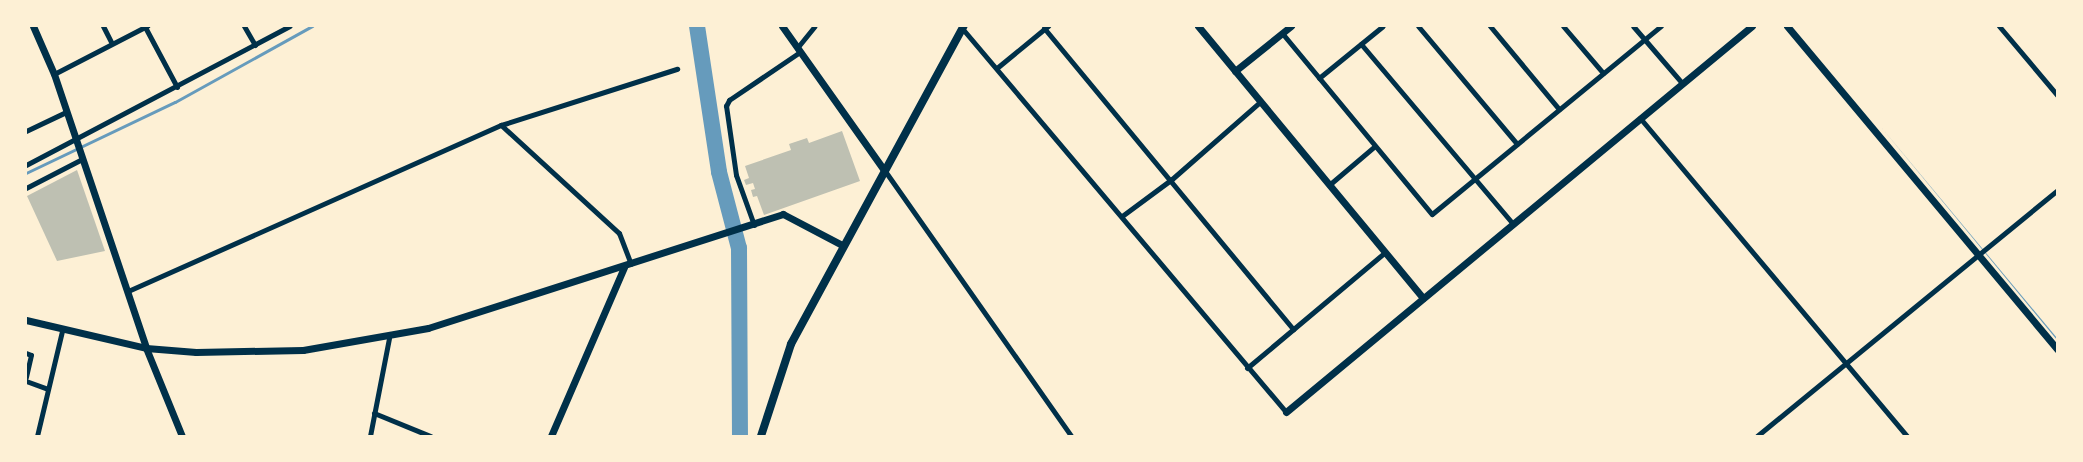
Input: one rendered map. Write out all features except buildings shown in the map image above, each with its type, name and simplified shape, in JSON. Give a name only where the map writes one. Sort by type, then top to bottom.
[{"type":"main road","points":[[761,436],[791,344],[842,245],[962,26]]},
{"type":"street","points":[[33,26],[54,74],[79,156],[146,348],[182,436]]},
{"type":"street","points":[[103,26],[111,42]]},
{"type":"street","points":[[54,74],[111,42],[146,26],[177,87]]},
{"type":"street","points":[[244,26],[255,45]]},
{"type":"street","points":[[26,165],[290,26]]},
{"type":"street","points":[[782,26],[1071,436]]},
{"type":"street","points":[[754,225],[736,175],[726,106],[729,100],[799,50],[815,26]]},
{"type":"street","points":[[962,26],[1286,412],[1752,26]]},
{"type":"street","points":[[1198,26],[1423,298]]},
{"type":"street","points":[[1235,71],[1291,26]]},
{"type":"street","points":[[1319,78],[1383,26]]},
{"type":"street","points":[[1418,26],[1517,144]]},
{"type":"street","points":[[1490,26],[1559,109]]},
{"type":"street","points":[[1563,26],[1603,73]]},
{"type":"street","points":[[1633,26],[1682,83]]},
{"type":"street","points":[[1282,33],[1432,214],[1661,26]]},
{"type":"street","points":[[1787,26],[2058,350]]},
{"type":"street","points":[[1999,26],[2058,96]]},
{"type":"street","points":[[998,67],[1046,27],[1293,329]]},
{"type":"street","points":[[1361,44],[1513,224]]},
{"type":"street","points":[[128,291],[501,125],[677,69]]},
{"type":"street","points":[[1122,216],[1172,179],[1260,102]]},
{"type":"street","points":[[26,131],[66,112]]},
{"type":"street","points":[[1640,118],[1907,436]]},
{"type":"street","points":[[501,125],[619,233],[628,266],[551,436]]},
{"type":"street","points":[[1329,184],[1375,146]]},
{"type":"street","points":[[26,188],[79,156]]},
{"type":"street","points":[[1757,436],[2058,190]]},
{"type":"street","points":[[26,320],[62,331],[146,348],[256,352],[388,338],[789,215],[842,245]]},
{"type":"street","points":[[1247,368],[1385,252]]},
{"type":"street","points":[[37,436],[62,331]]},
{"type":"street","points":[[370,436],[388,338]]},
{"type":"street","points":[[26,353],[31,355],[26,379],[48,389]]},
{"type":"street","points":[[374,413],[430,436]]},
{"type":"water","points":[[1881,127],[2057,338],[2057,340]]},
{"type":"waterway","points":[[26,173],[175,102],[312,26]]},
{"type":"waterway","points":[[697,26],[719,172],[739,248],[740,436]]}]
